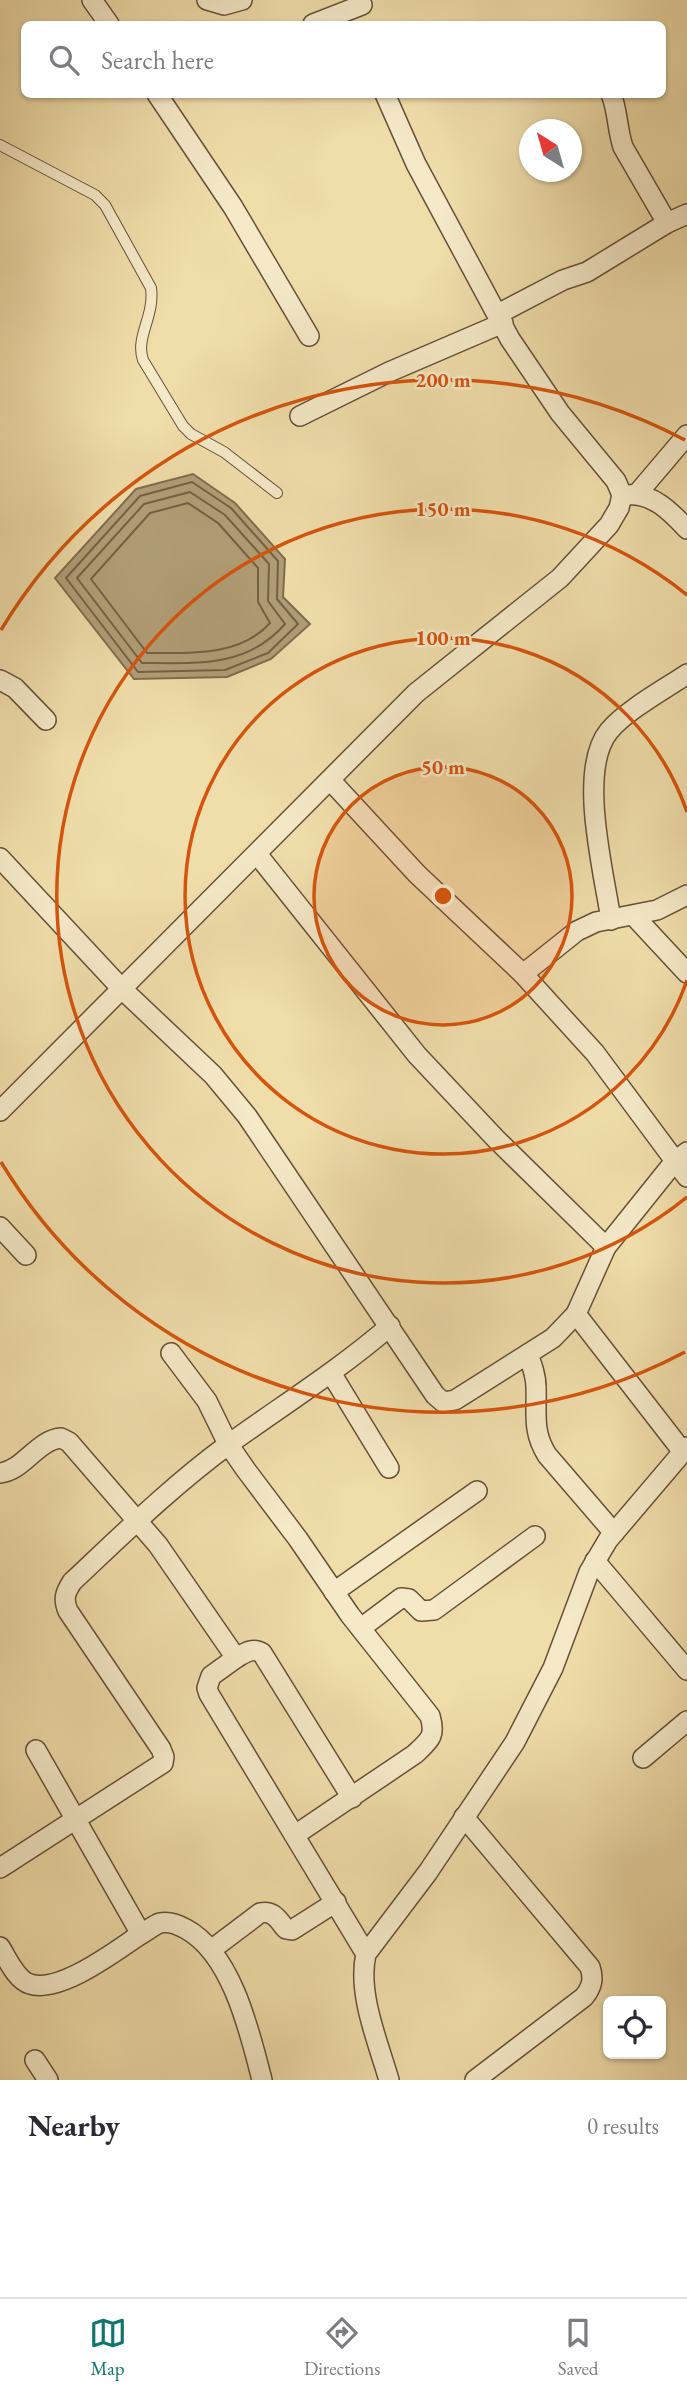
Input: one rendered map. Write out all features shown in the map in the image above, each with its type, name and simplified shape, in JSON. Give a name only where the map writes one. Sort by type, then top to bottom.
[{"type":"street","points":[[92,0],[106,21]]},
{"type":"street","points":[[207,0],[224,5],[242,0]]},
{"type":"street","points":[[324,21],[363,10]]},
{"type":"street","points":[[160,98],[233,207],[309,336]]},
{"type":"street","points":[[387,98],[416,164],[510,339],[560,413],[615,481],[630,495],[657,501],[687,529]]},
{"type":"street","points":[[613,98],[623,147],[667,223]]},
{"type":"street","points":[[300,416],[501,319],[563,280],[587,272],[667,223],[687,214]]},
{"type":"street","points":[[0,1111],[416,693],[560,578],[609,525],[630,495],[687,435]]},
{"type":"street","points":[[611,920],[595,813],[593,785],[597,754],[608,731],[620,720],[687,674]]},
{"type":"street","points":[[0,680],[15,688],[46,720]]},
{"type":"street","points":[[0,858],[122,989],[213,1075],[247,1116],[284,1168],[314,1219],[435,1395],[443,1402],[455,1400],[548,1342],[576,1314],[606,1247],[683,1164],[595,1053],[523,974],[417,873],[331,781]]},
{"type":"street","points":[[257,854],[417,1055],[496,1139],[606,1247]]},
{"type":"street","points":[[523,974],[577,930],[596,922],[657,910],[687,895]]},
{"type":"street","points":[[634,916],[687,973]]},
{"type":"street","points":[[0,1227],[26,1255]]},
{"type":"street","points":[[389,2080],[363,1988],[362,1971],[366,1954],[428,1872],[515,1742],[553,1668],[595,1561],[614,1533],[685,1450],[576,1314]]},
{"type":"street","points":[[0,1868],[163,1763],[161,1749],[64,1602],[65,1593],[72,1582],[137,1520],[228,1444],[331,1373],[390,1326]]},
{"type":"street","points":[[171,1353],[214,1412],[228,1444],[334,1592],[430,1716],[434,1728],[430,1740],[415,1754],[295,1835]]},
{"type":"street","points":[[528,1354],[536,1386],[538,1440],[547,1455],[614,1533]]},
{"type":"street","points":[[331,1373],[389,1468]]},
{"type":"street","points":[[0,1473],[10,1470],[48,1441],[61,1438],[69,1442],[158,1545],[236,1658]]},
{"type":"street","points":[[334,1592],[477,1490]]},
{"type":"street","points":[[361,1628],[401,1598],[410,1599],[421,1611],[434,1610],[535,1536]]},
{"type":"street","points":[[595,1561],[687,1670]]},
{"type":"street","points":[[352,1798],[262,1653],[251,1650],[211,1676],[207,1688],[366,1954]]},
{"type":"street","points":[[643,1758],[687,1721]]},
{"type":"street","points":[[36,1750],[141,1934]]},
{"type":"street","points":[[464,1817],[590,1967],[593,1976],[591,1988],[584,1997],[475,2080]]},
{"type":"street","points":[[211,1950],[260,1913],[274,1914],[286,1929],[292,1930],[336,1902]]},
{"type":"street","points":[[0,1947],[19,1976],[29,1984],[44,1985],[74,1977],[160,1923],[169,1923],[197,1936],[211,1950],[243,2010],[262,2080]]},
{"type":"street","points":[[35,2060],[48,2080]]},
{"type":"lane","points":[[0,145],[95,195],[105,205],[151,288],[153,302],[140,350],[143,360],[183,426],[191,434],[214,445],[277,493]]},
{"type":"water","points":[[193,474],[235,503],[285,559],[283,597],[310,624],[271,659],[227,677],[134,679],[55,578],[136,489]]}]
